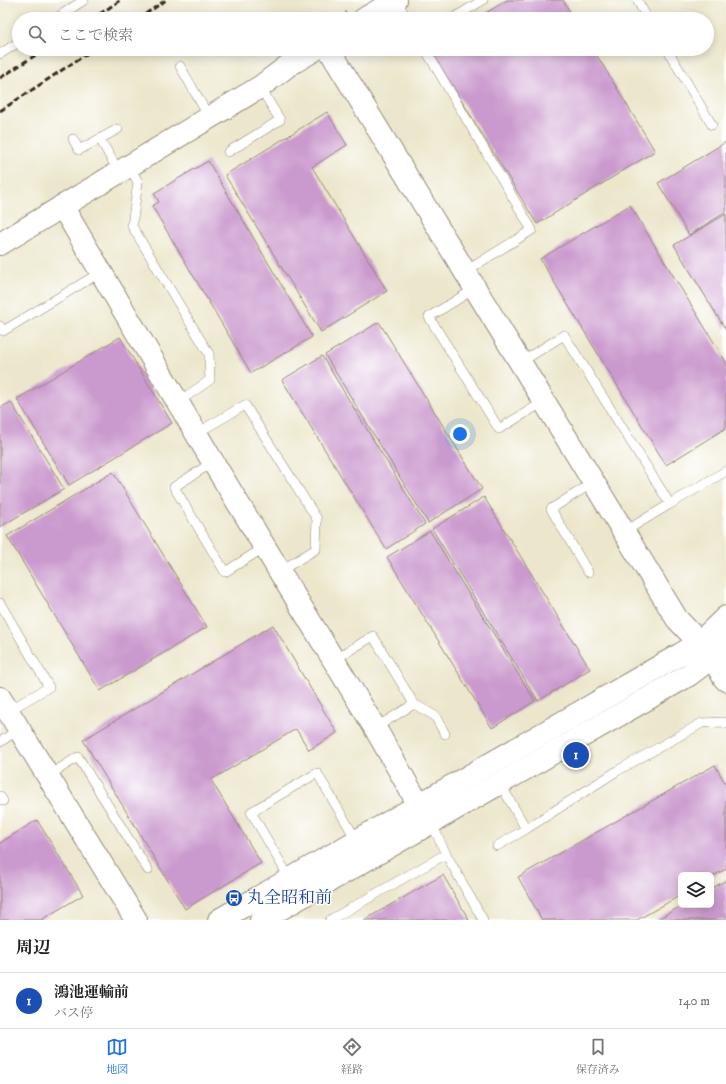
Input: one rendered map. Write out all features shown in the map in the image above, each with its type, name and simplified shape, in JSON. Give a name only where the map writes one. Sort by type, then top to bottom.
[{"type":"street","points":[[376,12],[396,0]]},
{"type":"street","points":[[0,244],[260,87],[289,65],[304,56]]},
{"type":"street","points":[[333,56],[677,619],[716,650],[724,678],[726,680]]},
{"type":"street","points":[[62,206],[425,814]]},
{"type":"street","points":[[219,920],[357,841],[500,783],[688,674],[716,650],[726,618]]},
{"type":"street","points":[[261,920],[425,814],[681,654],[716,650]]},
{"type":"street","points":[[4,705],[136,920]]},
{"type":"lane","points":[[66,12],[84,0]]},
{"type":"lane","points":[[396,0],[403,12]]},
{"type":"lane","points":[[463,12],[483,0]]},
{"type":"lane","points":[[637,0],[644,12]]},
{"type":"lane","points":[[0,54],[12,46]]},
{"type":"lane","points":[[429,56],[532,230],[429,317],[499,429],[545,401]]},
{"type":"lane","points":[[670,56],[712,125]]},
{"type":"lane","points":[[180,66],[209,117]]},
{"type":"lane","points":[[228,152],[280,120],[260,87]]},
{"type":"lane","points":[[73,139],[79,150],[118,129]]},
{"type":"lane","points":[[100,138],[124,169],[138,182],[132,226],[209,354],[210,380],[178,402]]},
{"type":"lane","points":[[0,326],[3,331],[101,272]]},
{"type":"lane","points":[[521,362],[564,335],[670,504]]},
{"type":"lane","points":[[197,433],[245,405],[317,519],[316,549],[280,571]]},
{"type":"lane","points":[[214,462],[174,487],[225,572],[266,547]]},
{"type":"lane","points":[[624,532],[726,471]]},
{"type":"lane","points":[[588,572],[551,510],[594,482]]},
{"type":"lane","points":[[0,603],[49,687],[4,705]]},
{"type":"lane","points":[[334,660],[373,636],[414,704],[435,716],[445,734]]},
{"type":"lane","points":[[375,728],[414,704]]},
{"type":"lane","points":[[497,846],[617,771],[702,723],[724,722],[726,724]]},
{"type":"lane","points":[[0,742],[19,730]]},
{"type":"lane","points":[[48,776],[78,757],[148,870]]},
{"type":"lane","points":[[290,879],[251,812],[317,773],[357,841]]},
{"type":"lane","points":[[500,783],[526,829]]},
{"type":"lane","points":[[425,814],[483,920]]},
{"type":"lane","points":[[330,920],[446,854]]},
{"type":"building","points":[[507,0],[563,0],[570,12],[487,12]]},
{"type":"building","points":[[434,56],[597,56],[655,151],[537,224]]},
{"type":"building","points":[[327,112],[347,145],[312,167],[387,291],[321,332],[225,175]]},
{"type":"building","points":[[726,142],[726,212],[689,235],[658,183]]},
{"type":"building","points":[[208,161],[312,337],[251,373],[152,206],[159,202],[154,193]]},
{"type":"building","points":[[630,205],[726,362],[726,428],[666,465],[540,259]]},
{"type":"building","points":[[726,214],[726,330],[674,245]]},
{"type":"building","points":[[379,322],[482,489],[428,523],[325,355]]},
{"type":"building","points":[[120,337],[172,423],[69,485],[17,399]]},
{"type":"building","points":[[322,356],[425,524],[386,549],[282,380]]},
{"type":"building","points":[[11,402],[64,489],[0,527],[0,408]]},
{"type":"building","points":[[113,472],[207,627],[100,691],[7,536]]},
{"type":"building","points":[[484,497],[590,669],[538,701],[432,529]]},
{"type":"building","points":[[430,531],[535,701],[492,728],[387,557]]},
{"type":"building","points":[[273,625],[337,733],[309,750],[296,729],[211,780],[261,863],[185,909],[83,740]]},
{"type":"building","points":[[715,765],[726,785],[726,869],[714,875],[714,872],[678,872],[678,897],[637,920],[542,920],[518,877]]},
{"type":"building","points":[[37,820],[83,895],[41,920],[0,920],[0,843]]},
{"type":"building","points":[[443,875],[469,920],[364,920]]},
{"type":"building","points":[[726,880],[726,920],[656,920],[678,908],[714,908],[714,887]]},
{"type":"railway","points":[[103,12],[121,0]]},
{"type":"railway","points":[[148,12],[166,0]]},
{"type":"railway","points":[[0,78],[34,56]]},
{"type":"railway","points":[[0,111],[83,56]]},
{"type":"place","name":"鴻池運輸前","points":[[576,755]]},
{"type":"place","name":"丸全昭和前","points":[[234,898]]}]
